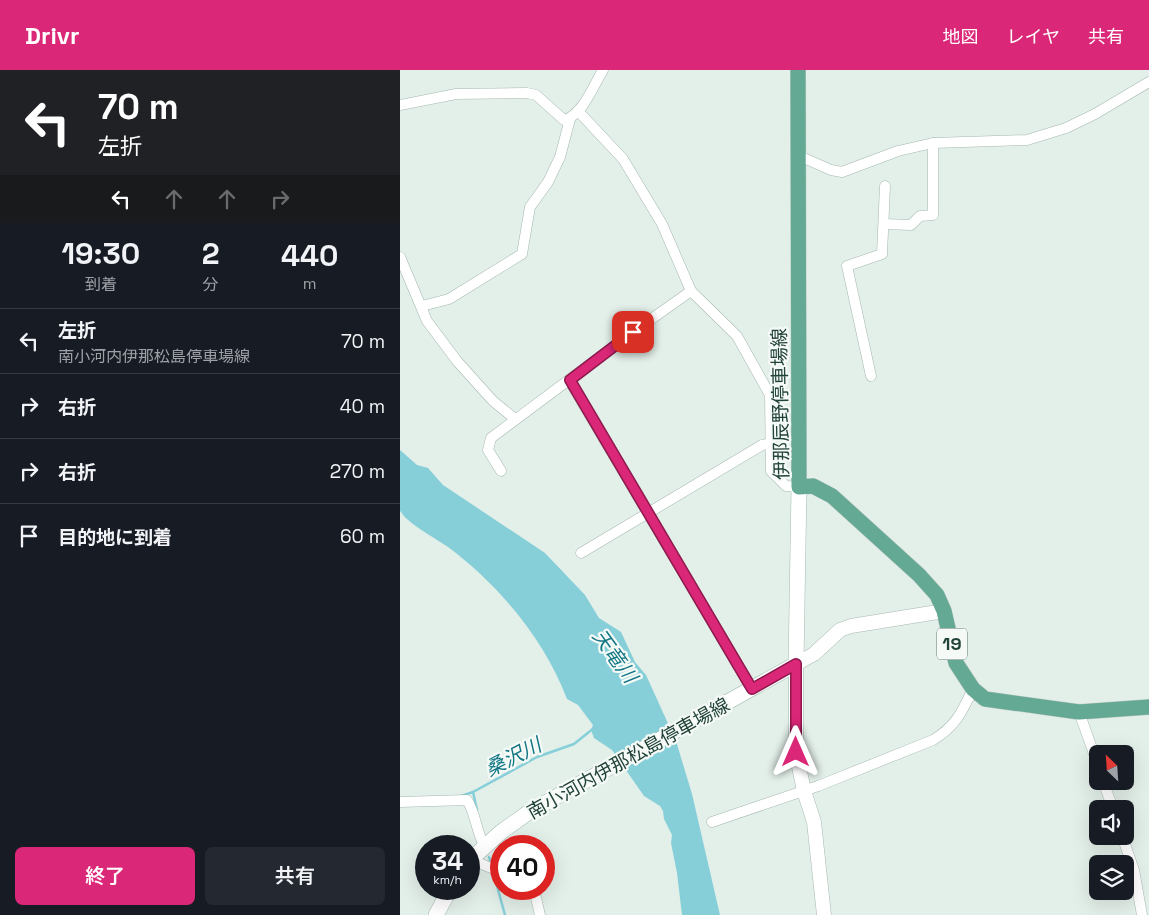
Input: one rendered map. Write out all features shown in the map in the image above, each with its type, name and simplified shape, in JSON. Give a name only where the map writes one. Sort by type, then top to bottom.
[{"type":"main road","name":"伊那辰野停車場線","points":[[798,70],[799,487],[813,486],[832,496],[919,575],[937,595],[944,611],[956,663],[973,689],[985,699],[1079,712],[1149,707]]},
{"type":"main road","points":[[796,664],[799,487]]},
{"type":"main road","name":"南小河内伊那松島停車場線","points":[[480,849],[517,820],[574,786],[796,664]]},
{"type":"main road","points":[[436,915],[444,900]]},
{"type":"street","points":[[422,306],[449,299],[522,254],[530,207],[548,182],[560,156],[570,119],[578,111],[603,70]]},
{"type":"street","points":[[797,155],[831,170],[842,172],[898,151],[933,143],[1027,140],[1080,121],[1149,82]]},
{"type":"street","points":[[400,105],[456,94],[512,91],[536,95],[564,120],[570,119]]},
{"type":"street","points":[[578,111],[623,159],[662,224],[691,291],[737,336],[770,395],[771,470],[777,479],[786,486],[799,487]]},
{"type":"street","points":[[884,224],[911,225],[920,216],[933,215],[933,143]]},
{"type":"street","points":[[871,376],[847,266],[882,254],[885,186]]},
{"type":"street","points":[[400,257],[427,321],[457,361],[493,401],[515,419]]},
{"type":"street","points":[[500,471],[488,450],[491,438],[691,291]]},
{"type":"street","points":[[570,380],[752,689]]},
{"type":"street","points":[[581,553],[762,444],[772,443]]},
{"type":"street","points":[[824,915],[814,822],[804,791],[796,752],[796,664],[814,654],[840,630],[851,626],[944,611]]},
{"type":"street","points":[[712,822],[804,791],[933,740],[949,731],[958,719],[973,689]]},
{"type":"street","points":[[1079,712],[1091,745]]},
{"type":"street","points":[[400,802],[467,800],[472,808],[479,837],[484,845]]},
{"type":"street","points":[[1125,845],[1134,870],[1142,915]]},
{"type":"street","points":[[537,900],[540,915]]},
{"type":"water","name":"天竜川","points":[[400,450],[417,465],[428,468],[443,485],[545,553],[585,595],[599,618],[621,632],[635,662],[646,675],[676,741],[692,794],[720,915],[682,915],[671,843],[672,835],[660,806],[644,796],[612,750],[594,738],[591,730],[593,725],[578,705],[567,699],[558,677],[533,635],[502,596],[467,562],[412,523],[400,511]]},
{"type":"waterway","name":"桑沢川","points":[[461,796],[473,792],[537,757],[574,744],[594,728]]},
{"type":"waterway","points":[[473,792],[477,810]]},
{"type":"waterway","points":[[501,900],[505,915]]},
{"type":"route","points":[[633,332],[570,380],[752,689],[796,664],[796,752]]}]
